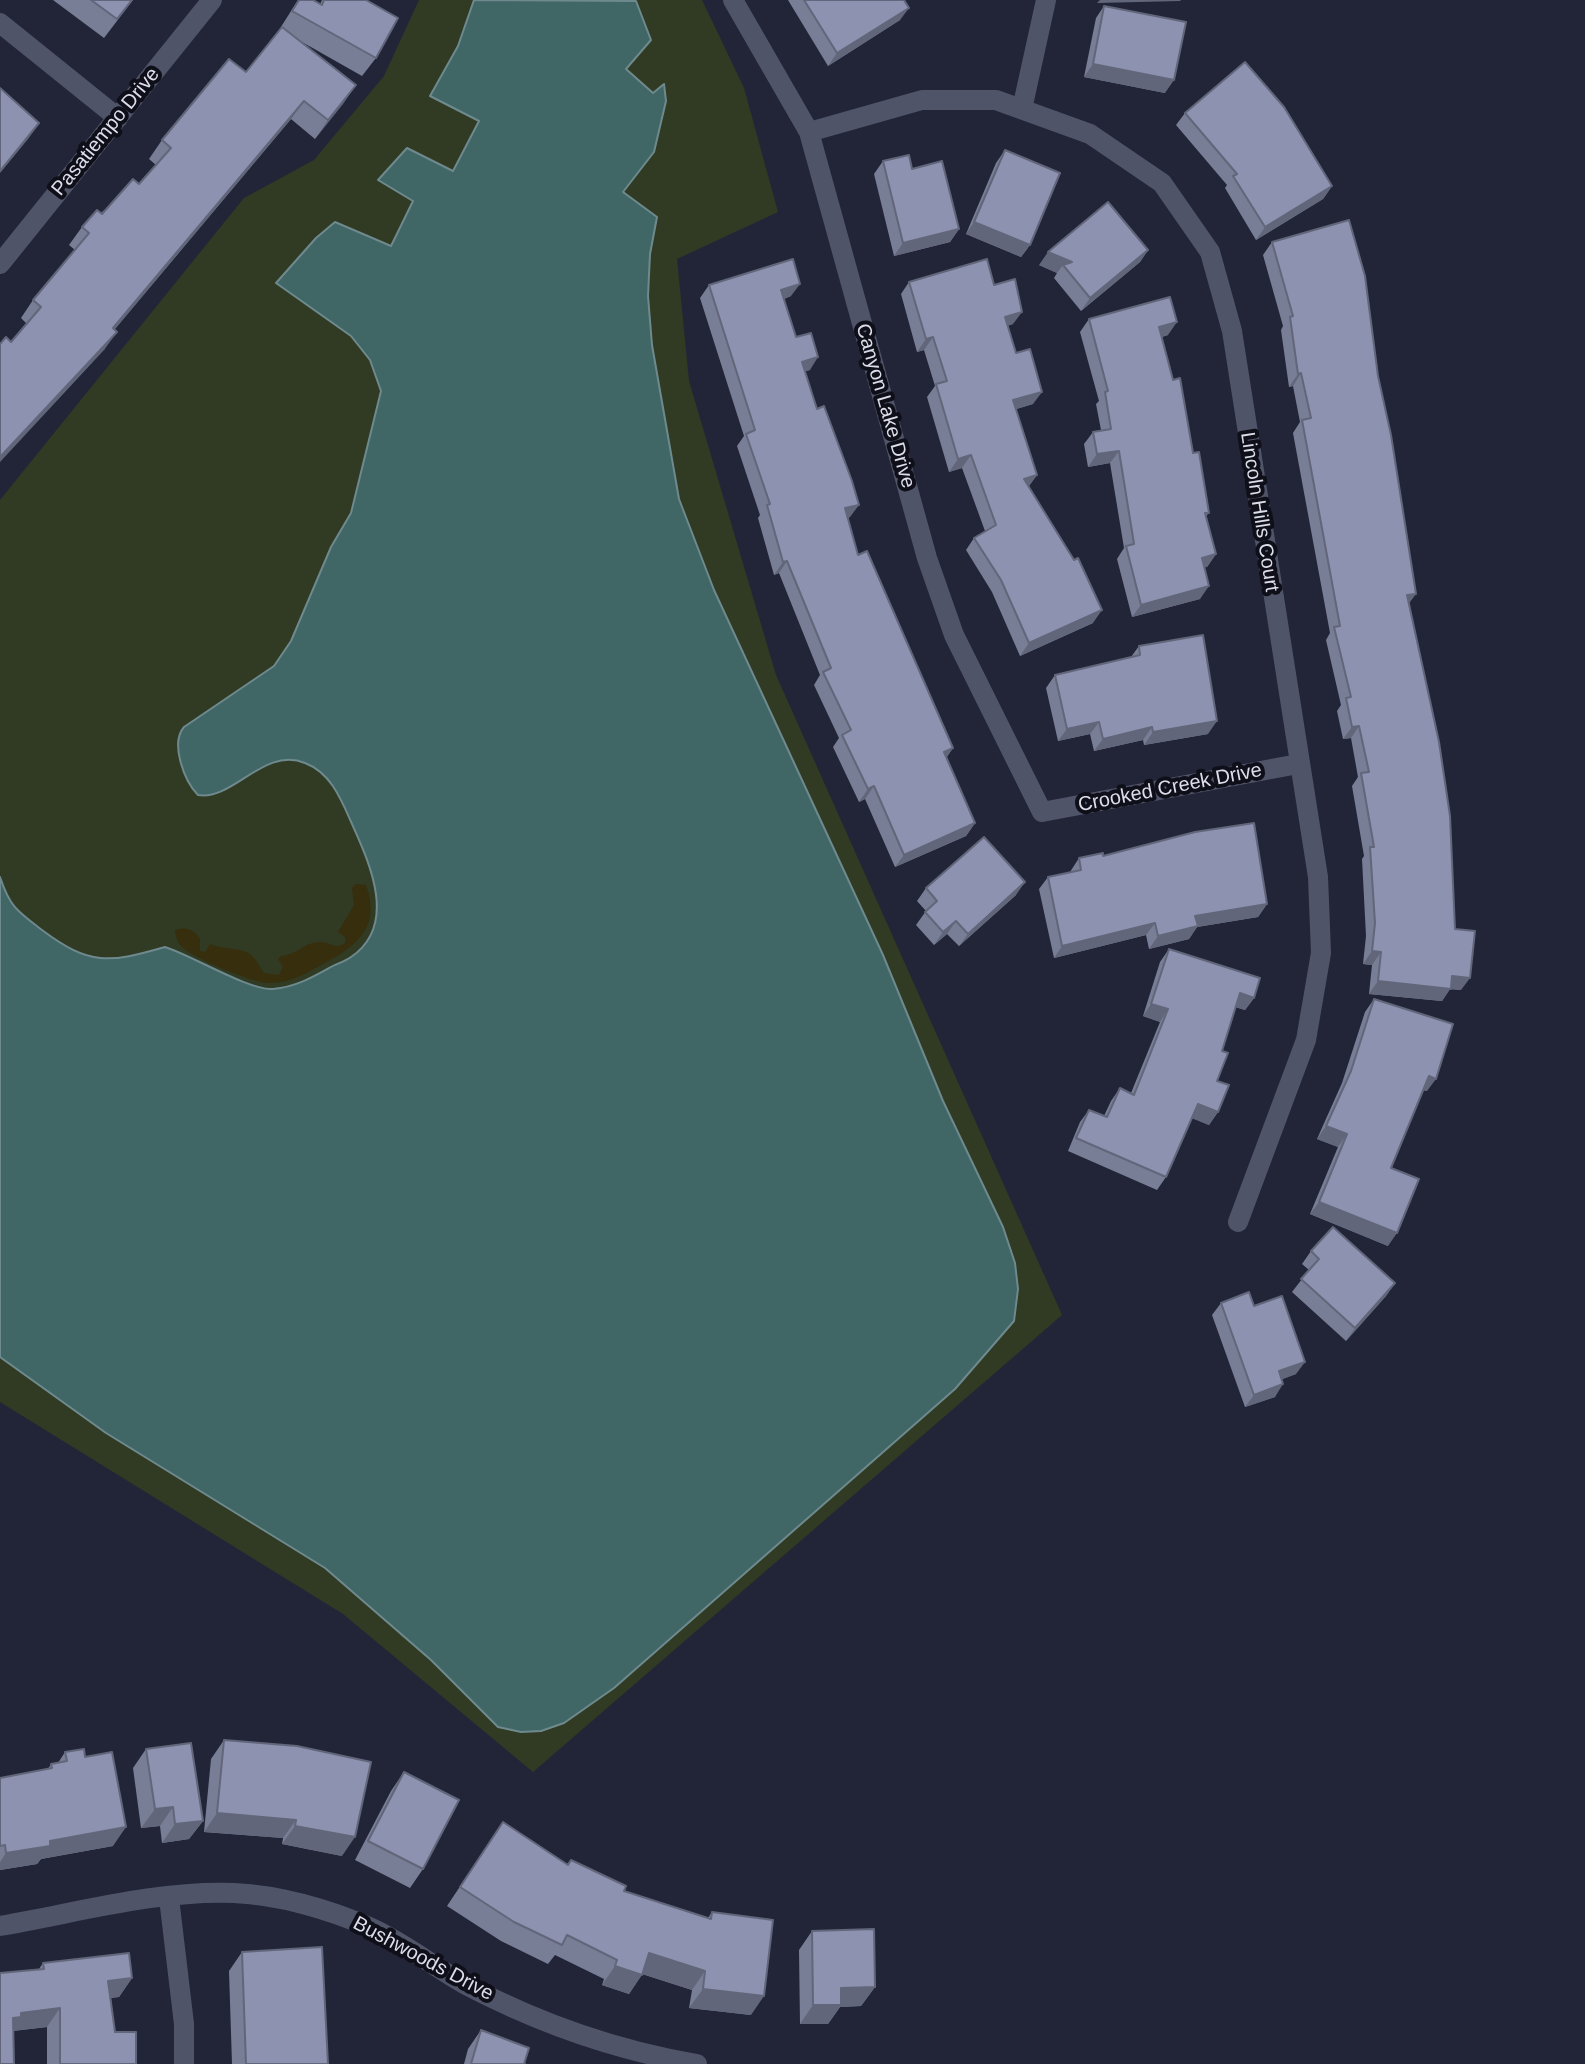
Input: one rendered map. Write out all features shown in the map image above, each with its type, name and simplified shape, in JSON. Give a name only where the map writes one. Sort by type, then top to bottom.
[{"type":"street","name":"Pasatiempo Drive","points":[[0,264],[212,0]]},
{"type":"street","name":"Canyon Lake Drive","points":[[733,0],[809,132],[927,558],[954,635],[1042,812]]},
{"type":"street","points":[[1022,109],[1046,0]]},
{"type":"street","points":[[0,23],[118,118]]},
{"type":"street","name":"Lincoln Hills Court","points":[[809,132],[922,100],[996,100],[1090,134],[1162,183],[1210,252],[1232,331],[1318,877],[1321,953],[1306,1040],[1238,1222]]},
{"type":"street","name":"Crooked Creek Drive","points":[[1042,812],[1298,764]]},
{"type":"street","name":"Bushwoods Drive","points":[[0,1926],[169,1898],[234,1893],[324,1910],[371,1928],[468,1985],[609,2054],[697,2064]]},
{"type":"street","points":[[169,1898],[184,2024],[184,2064]]},
{"type":"shaded area","points":[[419,0],[702,0],[744,88],[778,212],[677,259],[689,381],[776,675],[1062,1315],[533,1772],[343,1614],[0,1402],[0,500],[244,198],[314,160],[384,76]]},
{"type":"shaded area","points":[[474,0],[636,1],[651,40],[626,69],[653,93],[664,84],[666,101],[654,152],[623,192],[657,217],[650,254],[648,296],[652,345],[679,499],[714,590],[883,955],[943,1101],[1003,1227],[1015,1263],[1018,1289],[1014,1321],[955,1389],[614,1688],[564,1723],[541,1731],[521,1732],[498,1727],[431,1660],[325,1568],[106,1433],[0,1357],[0,877],[7,895],[20,913],[74,950],[100,958],[114,958],[165,947],[263,988],[296,984],[346,960],[365,944],[374,928],[376,894],[366,857],[339,796],[322,773],[305,763],[290,760],[276,762],[224,790],[211,795],[198,795],[180,762],[178,742],[184,727],[274,666],[291,641],[331,547],[351,513],[381,391],[370,360],[351,336],[276,283],[316,238],[335,222],[391,246],[413,201],[378,180],[407,148],[453,171],[479,121],[430,96],[458,46]]},
{"type":"sand","points":[[356,884],[366,885],[370,899],[371,912],[364,933],[337,956],[291,979],[268,983],[237,974],[189,952],[176,937],[175,930],[189,930],[200,939],[200,951],[205,952],[210,944],[247,952],[264,973],[279,975],[283,967],[278,959],[281,956],[315,943],[336,946],[345,943],[345,937],[338,932],[354,905],[352,888]]},
{"type":"building","points":[[91,0],[132,0],[117,19]]},
{"type":"building","points":[[299,0],[313,0],[322,5],[324,0],[366,0],[398,18],[376,58],[292,11]]},
{"type":"building","points":[[804,0],[904,0],[909,8],[837,53]]},
{"type":"building","points":[[1104,6],[1186,22],[1174,80],[1093,64]]},
{"type":"building","points":[[282,27],[356,85],[328,120],[304,101],[113,328],[117,332],[0,457],[0,344],[6,337],[11,342],[41,307],[33,300],[89,233],[82,227],[97,210],[102,214],[133,179],[139,184],[171,148],[162,140],[229,59],[246,72]]},
{"type":"building","points":[[1245,62],[1284,107],[1332,186],[1265,227],[1233,176],[1237,174],[1185,113]]},
{"type":"building","points":[[0,88],[39,123],[0,171]]},
{"type":"building","points":[[1005,150],[1060,173],[1030,245],[974,222]]},
{"type":"building","points":[[909,155],[912,169],[942,161],[959,229],[903,243],[883,161]]},
{"type":"building","points":[[1108,202],[1148,250],[1090,298],[1063,265],[1072,262],[1048,252]]},
{"type":"building","points":[[1349,220],[1365,276],[1378,376],[1391,435],[1416,594],[1407,595],[1439,742],[1450,816],[1455,929],[1475,931],[1470,978],[1452,976],[1451,989],[1378,981],[1381,952],[1372,951],[1375,923],[1370,847],[1374,847],[1361,773],[1369,772],[1359,726],[1352,727],[1346,698],[1351,697],[1334,627],[1340,626],[1302,420],[1311,418],[1301,373],[1298,374],[1290,317],[1293,316],[1272,242]]},
{"type":"building","points":[[793,259],[800,284],[781,290],[796,337],[811,333],[818,357],[802,362],[817,409],[824,406],[859,505],[845,508],[858,555],[867,551],[953,748],[944,752],[975,823],[904,855],[874,786],[868,789],[842,735],[851,730],[823,672],[831,668],[787,561],[783,562],[767,505],[770,504],[746,434],[755,430],[709,285]]},
{"type":"building","points":[[987,259],[994,285],[1015,279],[1022,312],[1005,317],[1016,353],[1030,349],[1042,392],[1013,400],[1037,475],[1024,479],[1074,560],[1078,558],[1102,610],[1029,643],[1001,580],[974,538],[996,525],[971,455],[958,459],[936,384],[947,381],[933,337],[926,339],[909,282]]},
{"type":"building","points":[[1170,297],[1177,322],[1159,327],[1173,380],[1180,378],[1193,453],[1199,452],[1209,513],[1205,513],[1216,554],[1202,558],[1209,586],[1141,605],[1126,546],[1134,544],[1119,451],[1097,454],[1093,432],[1111,429],[1105,392],[1108,391],[1089,319]]},
{"type":"building","points":[[1203,635],[1217,721],[1153,732],[1152,727],[1103,739],[1099,722],[1067,729],[1055,675],[1140,655],[1139,646]]},
{"type":"building","points":[[1254,823],[1267,904],[1195,916],[1198,926],[1158,936],[1155,923],[1062,946],[1048,877],[1081,870],[1079,858],[1103,853],[1103,856],[1195,832]]},
{"type":"building","points":[[984,837],[1025,882],[968,934],[956,921],[943,932],[925,912],[937,901],[926,888]]},
{"type":"building","points":[[1169,949],[1260,978],[1254,998],[1240,993],[1222,1051],[1228,1053],[1217,1081],[1229,1085],[1218,1112],[1198,1104],[1166,1177],[1076,1138],[1089,1110],[1107,1117],[1120,1088],[1134,1095],[1168,1009],[1151,1004]]},
{"type":"building","points":[[1374,999],[1453,1024],[1436,1079],[1429,1076],[1391,1168],[1419,1179],[1397,1233],[1319,1202],[1347,1134],[1326,1126],[1351,1071]]},
{"type":"building","points":[[1333,1227],[1395,1283],[1355,1328],[1301,1279],[1319,1259],[1311,1251]]},
{"type":"building","points":[[1249,1292],[1254,1306],[1282,1296],[1305,1362],[1279,1371],[1283,1384],[1254,1395],[1221,1303]]},
{"type":"building","points":[[224,1740],[297,1746],[371,1762],[355,1837],[295,1826],[296,1820],[217,1813]]},
{"type":"building","points":[[191,1743],[203,1821],[175,1824],[173,1807],[155,1809],[146,1749]]},
{"type":"building","points":[[84,1749],[85,1757],[112,1752],[126,1827],[50,1841],[50,1846],[6,1853],[5,1845],[0,1846],[0,1778],[52,1768],[51,1764],[67,1761],[65,1752]]},
{"type":"building","points":[[404,1772],[459,1800],[423,1869],[368,1841]]},
{"type":"building","points":[[503,1822],[568,1865],[571,1860],[626,1886],[624,1891],[711,1919],[712,1912],[773,1920],[764,1996],[703,1989],[705,1971],[649,1953],[642,1975],[615,1966],[617,1960],[567,1935],[562,1945],[514,1922],[460,1887]]},
{"type":"building","points":[[874,1929],[875,1987],[841,1988],[841,2005],[813,2005],[812,1931]]},
{"type":"building","points":[[322,1947],[328,2064],[246,2064],[242,1952]]},
{"type":"building","points":[[129,1953],[132,1978],[108,1981],[115,2032],[136,2032],[136,2064],[60,2064],[60,2008],[21,2013],[21,2017],[13,2018],[14,2064],[0,2064],[0,1973],[44,1969],[43,1963]]},
{"type":"building","points":[[481,2030],[529,2048],[524,2064],[471,2064]]}]
